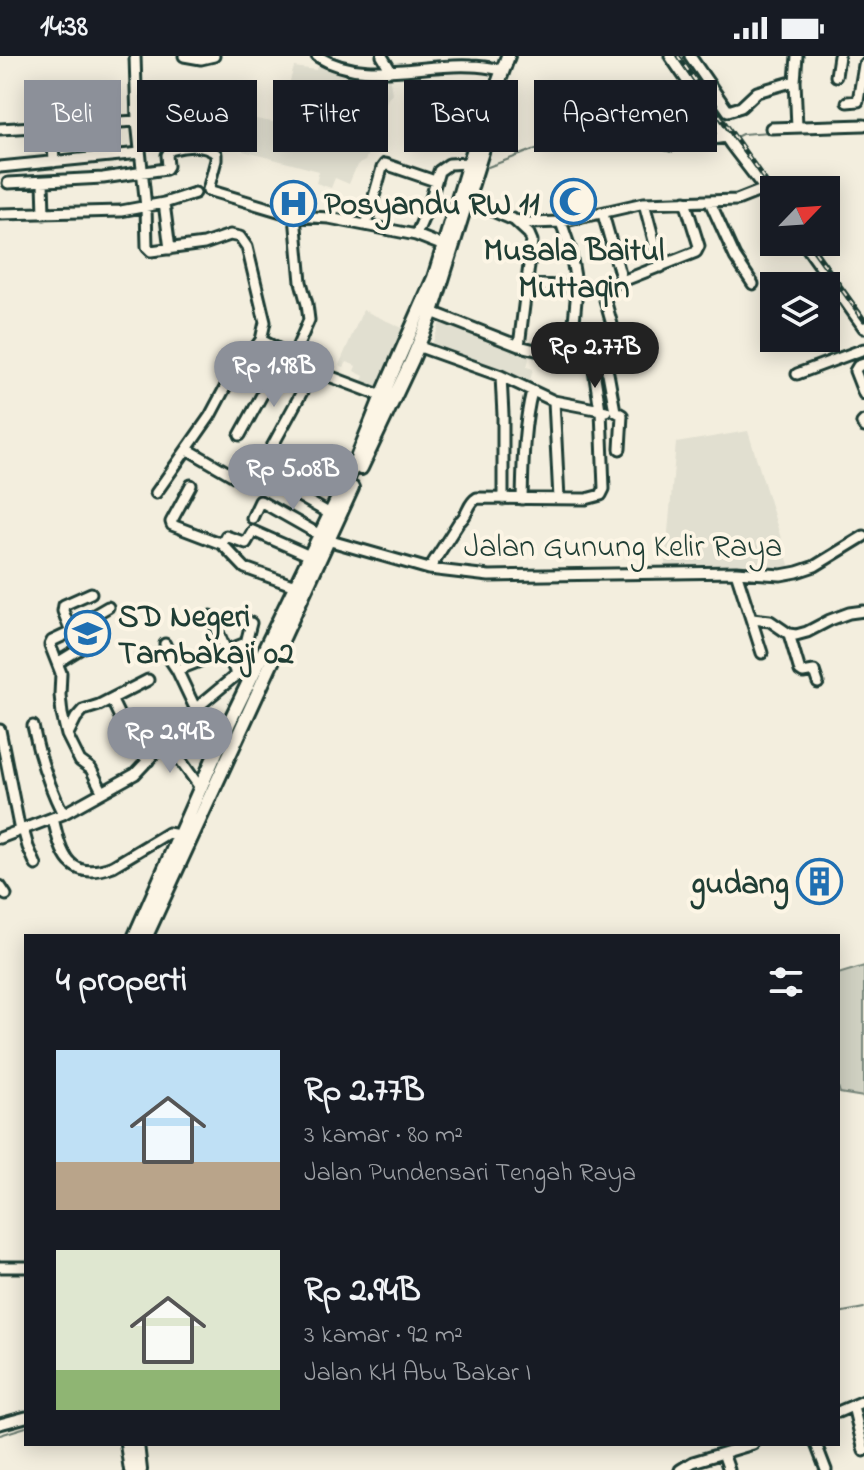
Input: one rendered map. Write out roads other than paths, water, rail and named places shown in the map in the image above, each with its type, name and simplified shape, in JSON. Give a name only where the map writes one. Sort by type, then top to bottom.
[{"type":"highway","points":[[502,80],[508,56]]},
{"type":"highway","points":[[506,70],[517,56]]},
{"type":"highway","points":[[136,934],[259,660],[310,556],[324,538],[330,514],[434,278],[474,152]]},
{"type":"highway","points":[[147,934],[324,538],[432,312],[479,152]]},
{"type":"highway","points":[[127,1446],[131,1470]]},
{"type":"highway","points":[[137,1446],[140,1470]]},
{"type":"street","points":[[121,122],[137,121],[135,56]]},
{"type":"street","points":[[191,57],[214,56]]},
{"type":"street","points":[[317,56],[331,65],[357,71],[469,65],[506,70]]},
{"type":"street","points":[[382,56],[391,71]]},
{"type":"street","points":[[670,56],[687,80]]},
{"type":"street","points":[[690,56],[727,111],[741,107],[757,92],[795,81]]},
{"type":"street","points":[[797,56],[797,127]]},
{"type":"street","points":[[836,76],[839,56]]},
{"type":"street","points":[[847,102],[858,101],[864,65]]},
{"type":"street","points":[[717,124],[760,182]]},
{"type":"street","points":[[771,128],[864,125]]},
{"type":"street","points":[[0,129],[24,128]]},
{"type":"street","points":[[717,141],[728,140]]},
{"type":"street","points":[[8,183],[103,178],[167,168],[170,150],[186,146],[209,149],[216,154],[216,160],[208,190],[295,216],[329,218],[416,235],[444,246]]},
{"type":"street","points":[[53,152],[54,162]]},
{"type":"street","points":[[0,167],[140,153],[151,251],[204,244],[230,235],[240,237],[247,247],[265,322],[261,340],[242,366],[235,369],[210,416],[156,493]]},
{"type":"street","points":[[416,235],[442,168],[449,164],[469,163]]},
{"type":"street","points":[[366,225],[384,165],[435,181]]},
{"type":"street","points":[[43,182],[44,214]]},
{"type":"street","points":[[467,200],[514,220],[530,223],[561,222],[644,203],[737,200],[760,191]]},
{"type":"street","points":[[0,214],[121,211],[195,193]]},
{"type":"street","points":[[527,284],[602,289],[696,252],[699,246],[685,201]]},
{"type":"street","points":[[710,202],[735,257],[753,284]]},
{"type":"street","points":[[164,203],[170,249]]},
{"type":"street","points":[[644,203],[661,267]]},
{"type":"street","points":[[603,214],[622,281]]},
{"type":"street","points":[[240,435],[309,320],[301,282],[295,216]]},
{"type":"street","points":[[514,220],[532,241],[519,346]]},
{"type":"street","points":[[561,222],[570,248],[577,286],[571,355]]},
{"type":"street","points":[[602,289],[618,346]]},
{"type":"street","points":[[840,300],[864,328]]},
{"type":"street","points":[[432,312],[519,346],[552,354],[600,358],[608,373],[615,411]]},
{"type":"street","points":[[261,340],[329,376],[382,396]]},
{"type":"street","points":[[417,346],[501,376],[554,401],[622,413],[620,449]]},
{"type":"street","points":[[797,374],[864,349]]},
{"type":"street","points":[[429,569],[477,498],[586,499],[603,493],[600,410],[589,356]]},
{"type":"street","points":[[861,365],[855,371],[864,394]]},
{"type":"street","points":[[187,449],[246,483],[250,482],[315,368]]},
{"type":"street","points":[[501,376],[503,499]]},
{"type":"street","points":[[522,499],[523,438],[532,391]]},
{"type":"street","points":[[554,401],[559,499]]},
{"type":"street","points":[[864,421],[864,427]]},
{"type":"street","points":[[503,437],[523,438]]},
{"type":"street","points":[[262,465],[271,479],[330,514]]},
{"type":"street","points":[[191,485],[172,524],[222,544],[245,568],[295,586]]},
{"type":"street","name":"Jalan Gunung Kelir Raya","points":[[252,518],[260,501],[324,538],[429,569],[518,577],[736,572],[781,575],[815,566],[864,536]]},
{"type":"street","points":[[222,544],[226,536],[247,543],[253,531],[310,556]]},
{"type":"street","points":[[736,572],[762,653]]},
{"type":"street","points":[[70,629],[63,611],[64,605],[91,593]]},
{"type":"street","points":[[102,791],[91,769],[80,761],[67,735],[60,695],[61,673],[50,645],[69,633],[70,629],[108,607]]},
{"type":"street","points":[[789,634],[807,632],[830,620],[864,611]]},
{"type":"street","points":[[0,838],[63,814],[135,774],[196,710],[235,676],[211,616]]},
{"type":"street","points":[[752,619],[770,621],[789,634],[800,671],[813,671],[818,683]]},
{"type":"street","points":[[247,642],[251,623]]},
{"type":"street","points":[[57,663],[101,636]]},
{"type":"street","points":[[247,642],[253,646],[259,660]]},
{"type":"street","points":[[177,670],[247,642]]},
{"type":"street","points":[[165,644],[196,710]]},
{"type":"street","points":[[67,735],[83,710],[148,680]]},
{"type":"street","points":[[111,699],[132,742],[148,761]]},
{"type":"street","points":[[33,726],[38,751],[63,814]]},
{"type":"street","points":[[0,730],[22,830],[36,865]]},
{"type":"street","points":[[167,741],[201,789]]},
{"type":"street","points":[[53,818],[67,859],[74,867],[88,872],[113,866],[168,833],[179,835]]},
{"type":"street","points":[[0,1267],[24,1267]]},
{"type":"street","points":[[840,1411],[864,1401]]},
{"type":"street","points":[[853,1406],[864,1451]]},
{"type":"street","points":[[0,1424],[24,1418]]},
{"type":"street","points":[[680,1470],[693,1462],[746,1446]]},
{"type":"street","points":[[817,1446],[826,1470]]},
{"type":"street","points":[[723,1453],[729,1470]]},
{"type":"waterway","points":[[730,140],[742,134],[770,132]]},
{"type":"waterway","points":[[717,144],[724,143]]},
{"type":"waterway","points":[[488,167],[534,150]]},
{"type":"waterway","points":[[840,1313],[864,1308]]},
{"type":"waterway","points":[[0,1435],[24,1428]]},
{"type":"railway","points":[[678,56],[762,176]]},
{"type":"railway","points":[[818,256],[864,320]]},
{"type":"place","name":"Musala Baitul Muttaqin","points":[[574,202]]},
{"type":"place","name":"Posyandu RW 11","points":[[293,203]]},
{"type":"place","name":"SD Negeri Tambakaji 02","points":[[87,633]]},
{"type":"place","name":"gudang","points":[[820,882]]}]
